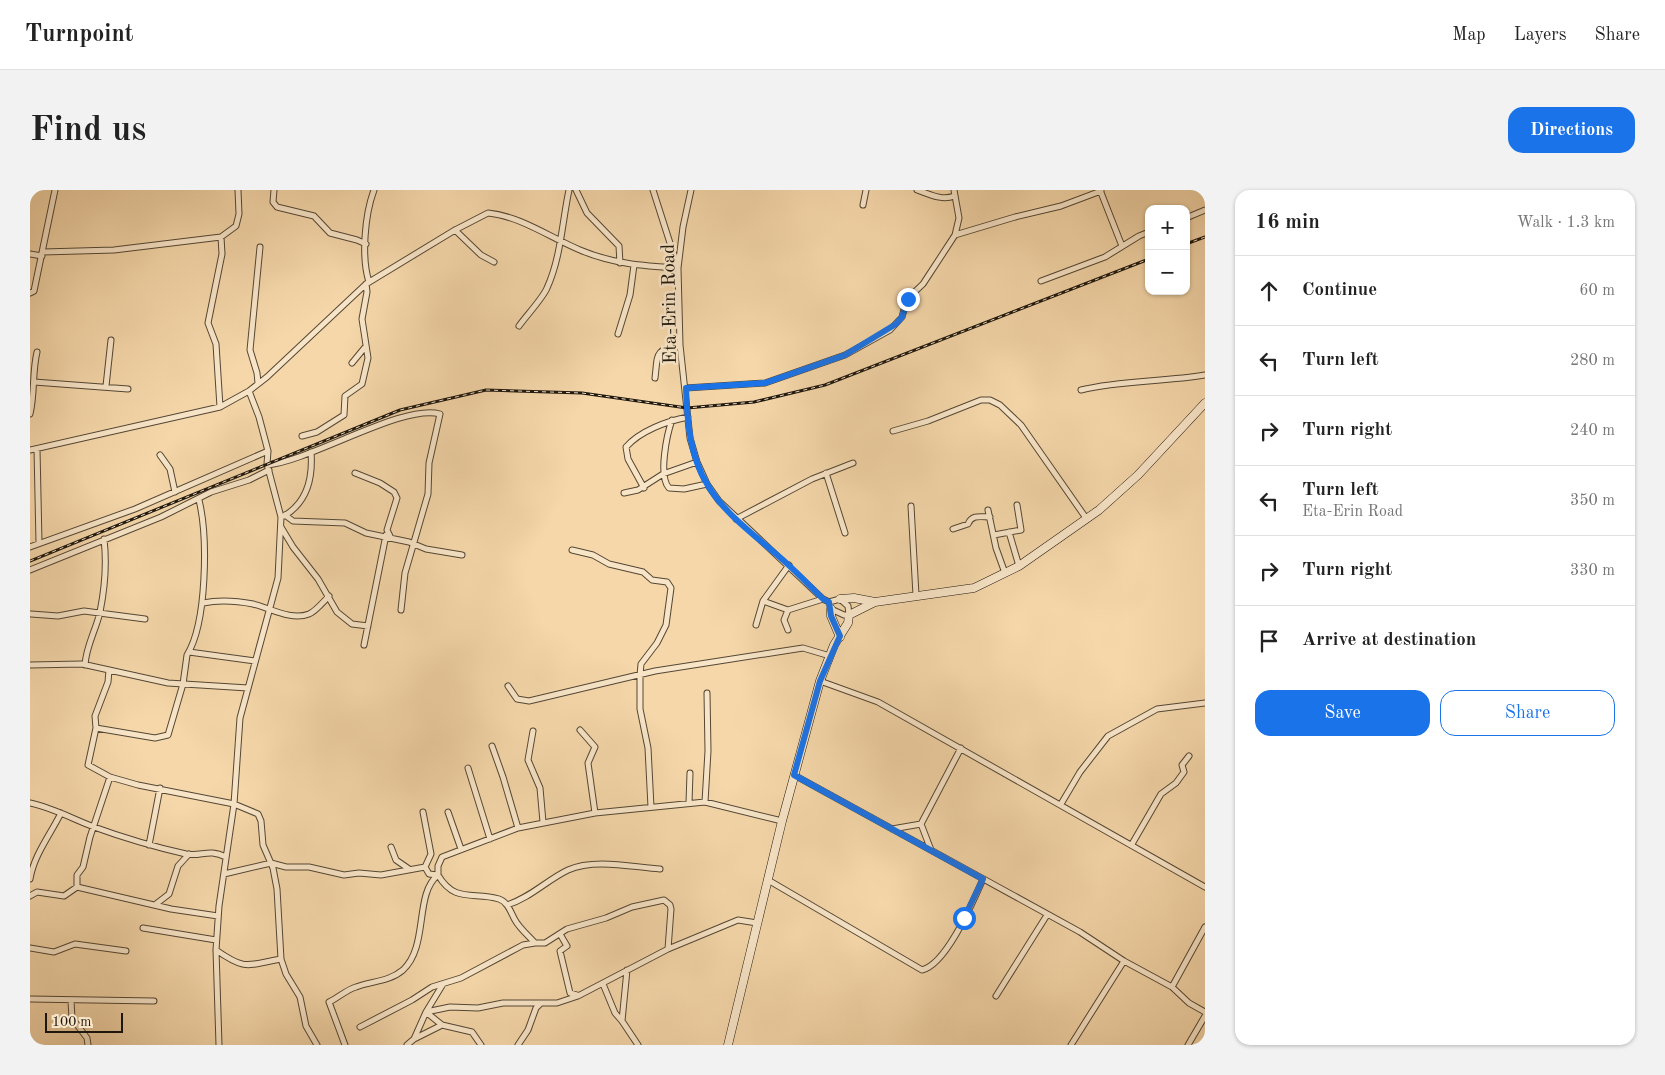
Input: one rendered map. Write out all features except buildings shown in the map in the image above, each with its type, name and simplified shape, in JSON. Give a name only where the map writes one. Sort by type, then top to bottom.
[{"type":"street","points":[[30,293],[34,291],[54,190]]},
{"type":"street","points":[[30,254],[114,250],[221,237],[236,226],[239,214],[238,190]]},
{"type":"street","points":[[274,190],[273,202],[277,207],[314,216],[330,233],[366,244]]},
{"type":"street","points":[[302,436],[317,432],[344,415],[345,396],[362,384],[368,358],[362,319],[367,292],[366,244],[368,213],[374,190]]},
{"type":"street","points":[[519,326],[547,290],[562,242],[563,221],[569,190]]},
{"type":"street","points":[[576,190],[587,213],[619,246],[620,263]]},
{"type":"street","points":[[30,450],[220,407],[249,392],[298,349],[367,283],[455,230],[488,213],[498,214],[613,262],[634,266],[678,268],[653,190]]},
{"type":"street","name":"Eta-Erin Road","points":[[691,190],[683,227],[678,268],[680,345],[688,417],[697,462],[707,484],[736,519],[789,565],[830,606],[844,615],[849,615]]},
{"type":"street","points":[[864,205],[866,190]]},
{"type":"street","points":[[686,388],[765,383],[845,355],[890,330],[902,317],[908,299],[924,284],[955,235],[959,218],[954,193],[948,198],[934,196],[917,190]]},
{"type":"street","points":[[955,235],[1071,203],[1100,191],[1122,246]]},
{"type":"street","points":[[1190,216],[1205,210]]},
{"type":"street","points":[[455,230],[481,255],[494,262]]},
{"type":"street","points":[[1041,281],[1105,257],[1145,234]]},
{"type":"street","points":[[220,407],[216,344],[208,323],[222,254],[221,237]]},
{"type":"street","points":[[258,383],[250,350],[260,247]]},
{"type":"street","points":[[618,334],[630,295],[634,266]]},
{"type":"street","points":[[106,386],[112,340]]},
{"type":"street","points":[[655,378],[658,354],[663,348],[680,345]]},
{"type":"street","points":[[352,363],[366,346]]},
{"type":"street","points":[[30,414],[34,397],[37,352]]},
{"type":"street","points":[[1081,390],[1100,386],[1205,375]]},
{"type":"street","points":[[34,382],[128,389]]},
{"type":"street","points":[[219,1045],[216,940],[234,804],[240,718],[278,578],[283,516],[268,468],[268,451],[259,417],[249,392]]},
{"type":"street","points":[[893,431],[928,421],[982,400],[990,400],[1000,405],[1021,426],[1086,518]]},
{"type":"street","points":[[849,615],[875,602],[974,588],[1019,566],[1099,510],[1138,475],[1205,403]]},
{"type":"street","points":[[30,570],[199,500],[211,492],[248,480],[277,464],[398,419],[424,412],[440,414],[429,464],[428,494],[405,573],[400,610]]},
{"type":"street","points":[[644,488],[628,459],[626,447],[633,439],[673,420],[688,417]]},
{"type":"street","points":[[673,420],[666,439],[667,448],[663,474],[666,484],[674,489],[707,484]]},
{"type":"street","points":[[37,449],[39,543]]},
{"type":"street","points":[[30,547],[75,533],[268,451]]},
{"type":"street","points":[[283,516],[297,506],[309,484],[312,475],[311,452]]},
{"type":"street","points":[[160,454],[170,469],[175,492]]},
{"type":"street","points":[[624,493],[644,488],[663,474],[697,462]]},
{"type":"street","points":[[736,519],[775,496],[853,463]]},
{"type":"street","points":[[355,472],[380,483],[394,492],[396,498],[387,530],[388,536],[364,645]]},
{"type":"street","points":[[826,473],[845,533]]},
{"type":"street","points":[[96,728],[155,738],[168,735],[183,684],[202,603],[205,533],[199,500]]},
{"type":"street","points":[[994,535],[1022,530],[1018,505]]},
{"type":"street","points":[[911,506],[916,595]]},
{"type":"street","points":[[988,510],[996,548],[1005,573]]},
{"type":"street","points":[[283,516],[293,521],[345,523],[366,533],[388,536],[426,549],[462,555]]},
{"type":"street","points":[[953,529],[968,524],[969,520],[976,517],[990,517]]},
{"type":"street","points":[[281,527],[329,596],[337,612],[352,624],[368,626]]},
{"type":"street","points":[[1009,532],[1019,566]]},
{"type":"street","points":[[85,664],[86,654],[100,613],[106,578],[104,539]]},
{"type":"street","points":[[572,550],[593,555],[609,564],[643,572],[652,580],[666,582],[671,588],[666,625],[657,643],[641,664],[640,709],[648,748],[651,807]]},
{"type":"street","points":[[756,625],[763,601],[789,565]]},
{"type":"street","points":[[202,603],[234,602],[270,609],[285,615],[307,615],[329,596]]},
{"type":"street","points":[[840,636],[831,616],[830,606],[840,599],[854,598],[875,602]]},
{"type":"street","points":[[763,601],[788,610],[823,599]]},
{"type":"street","points":[[728,1045],[782,821],[820,681],[834,645],[848,623],[848,606],[840,599]]},
{"type":"street","points":[[788,610],[784,620],[788,630]]},
{"type":"street","points":[[31,614],[58,616],[84,611],[145,619]]},
{"type":"street","points":[[508,686],[517,699],[529,700],[640,675],[803,648],[830,656]]},
{"type":"street","points":[[189,652],[255,662]]},
{"type":"street","points":[[30,666],[85,664],[168,683],[248,688]]},
{"type":"street","points":[[109,670],[108,682],[95,716],[96,728],[88,765],[110,777],[138,785],[234,804],[253,810],[260,817],[261,838],[271,863],[277,889],[281,959],[286,974],[300,996],[306,1026],[317,1045]]},
{"type":"street","points":[[820,681],[878,702],[1205,886]]},
{"type":"street","points":[[705,802],[708,751],[708,693]]},
{"type":"street","points":[[1061,804],[1080,772],[1108,736],[1157,709],[1205,703]]},
{"type":"street","points":[[580,730],[595,747],[588,763],[596,812]]},
{"type":"street","points":[[533,731],[528,760],[540,788],[543,822]]},
{"type":"street","points":[[492,746],[504,777],[518,828]]},
{"type":"street","points":[[932,851],[921,824],[961,748]]},
{"type":"street","points":[[1132,844],[1161,794],[1176,783],[1184,772],[1182,765],[1189,756]]},
{"type":"street","points":[[468,768],[490,839]]},
{"type":"street","points":[[689,803],[690,773]]},
{"type":"street","points":[[794,775],[1080,932],[1124,961],[1172,987],[1189,1002],[1205,1012]]},
{"type":"street","points":[[77,887],[77,875],[83,867],[110,777]]},
{"type":"street","points":[[149,845],[160,788]]},
{"type":"street","points":[[535,943],[519,927],[507,905],[500,899],[455,893],[447,888],[438,875],[438,866],[442,857],[518,828],[596,812],[705,802],[782,821]]},
{"type":"street","points":[[30,803],[149,845],[189,854],[216,852],[228,844]]},
{"type":"street","points":[[423,812],[431,854],[426,867]]},
{"type":"street","points":[[448,812],[461,849]]},
{"type":"street","points":[[30,879],[34,860],[45,846],[61,813]]},
{"type":"street","points":[[891,829],[921,824]]},
{"type":"street","points":[[391,847],[396,860],[395,873]]},
{"type":"street","points":[[216,852],[226,857]]},
{"type":"street","points":[[156,904],[169,894],[178,866],[189,854]]},
{"type":"street","points":[[396,860],[409,869]]},
{"type":"street","points":[[224,874],[271,863],[286,867],[309,867],[344,875],[395,873],[426,867]]},
{"type":"street","points":[[507,905],[518,902],[567,870],[577,867],[599,865],[660,869]]},
{"type":"street","points":[[426,867],[430,874],[438,875]]},
{"type":"street","points":[[345,1045],[329,1002],[354,987],[391,977],[408,965],[418,942],[421,918],[430,882],[438,875]]},
{"type":"street","points":[[768,880],[922,970],[928,968],[945,950],[983,879]]},
{"type":"street","points":[[30,896],[37,892],[64,896],[77,887]]},
{"type":"street","points":[[77,887],[116,898],[218,916]]},
{"type":"street","points":[[360,1027],[412,1000],[432,987],[461,978],[523,945],[545,943],[567,929],[606,918],[632,907],[664,900],[670,905],[668,948]]},
{"type":"street","points":[[996,996],[1047,915]]},
{"type":"street","points":[[426,1012],[450,1007],[478,1008],[503,1002],[557,1003],[578,996],[603,984],[668,948],[738,920],[757,923]]},
{"type":"street","points":[[1172,987],[1205,927]]},
{"type":"street","points":[[143,928],[216,940]]},
{"type":"street","points":[[560,934],[567,946],[560,952],[570,993],[578,996]]},
{"type":"street","points":[[30,948],[54,952],[75,944],[126,951]]},
{"type":"street","points":[[216,950],[232,961],[251,967],[281,959]]},
{"type":"street","points":[[1071,1045],[1124,961]]},
{"type":"street","points":[[622,1021],[626,970]]},
{"type":"street","points":[[414,1039],[426,1012],[444,984]]},
{"type":"street","points":[[603,984],[615,1013],[638,1045]]},
{"type":"street","points":[[30,999],[154,1001]]},
{"type":"street","points":[[72,1001],[72,1018],[87,1038],[88,1045]]},
{"type":"street","points":[[518,1045],[528,1030],[536,1008],[541,1003]]},
{"type":"street","points":[[426,1012],[442,1025],[472,1032],[481,1045]]},
{"type":"street","points":[[1188,1045],[1205,1016]]},
{"type":"street","points":[[407,1045],[414,1039],[442,1025]]},
{"type":"railway","points":[[1190,243],[1205,237]]},
{"type":"railway","points":[[30,561],[400,410],[486,390],[582,393],[687,408],[754,402],[825,385],[1145,261]]},
{"type":"route","points":[[908,299],[902,317],[890,330],[845,355],[817,363],[765,383],[686,388],[687,408],[690,438],[697,462],[707,484],[736,519],[789,565],[823,599],[829,602],[831,616],[840,636],[834,645],[820,681],[794,775],[983,879],[964,918]]}]
